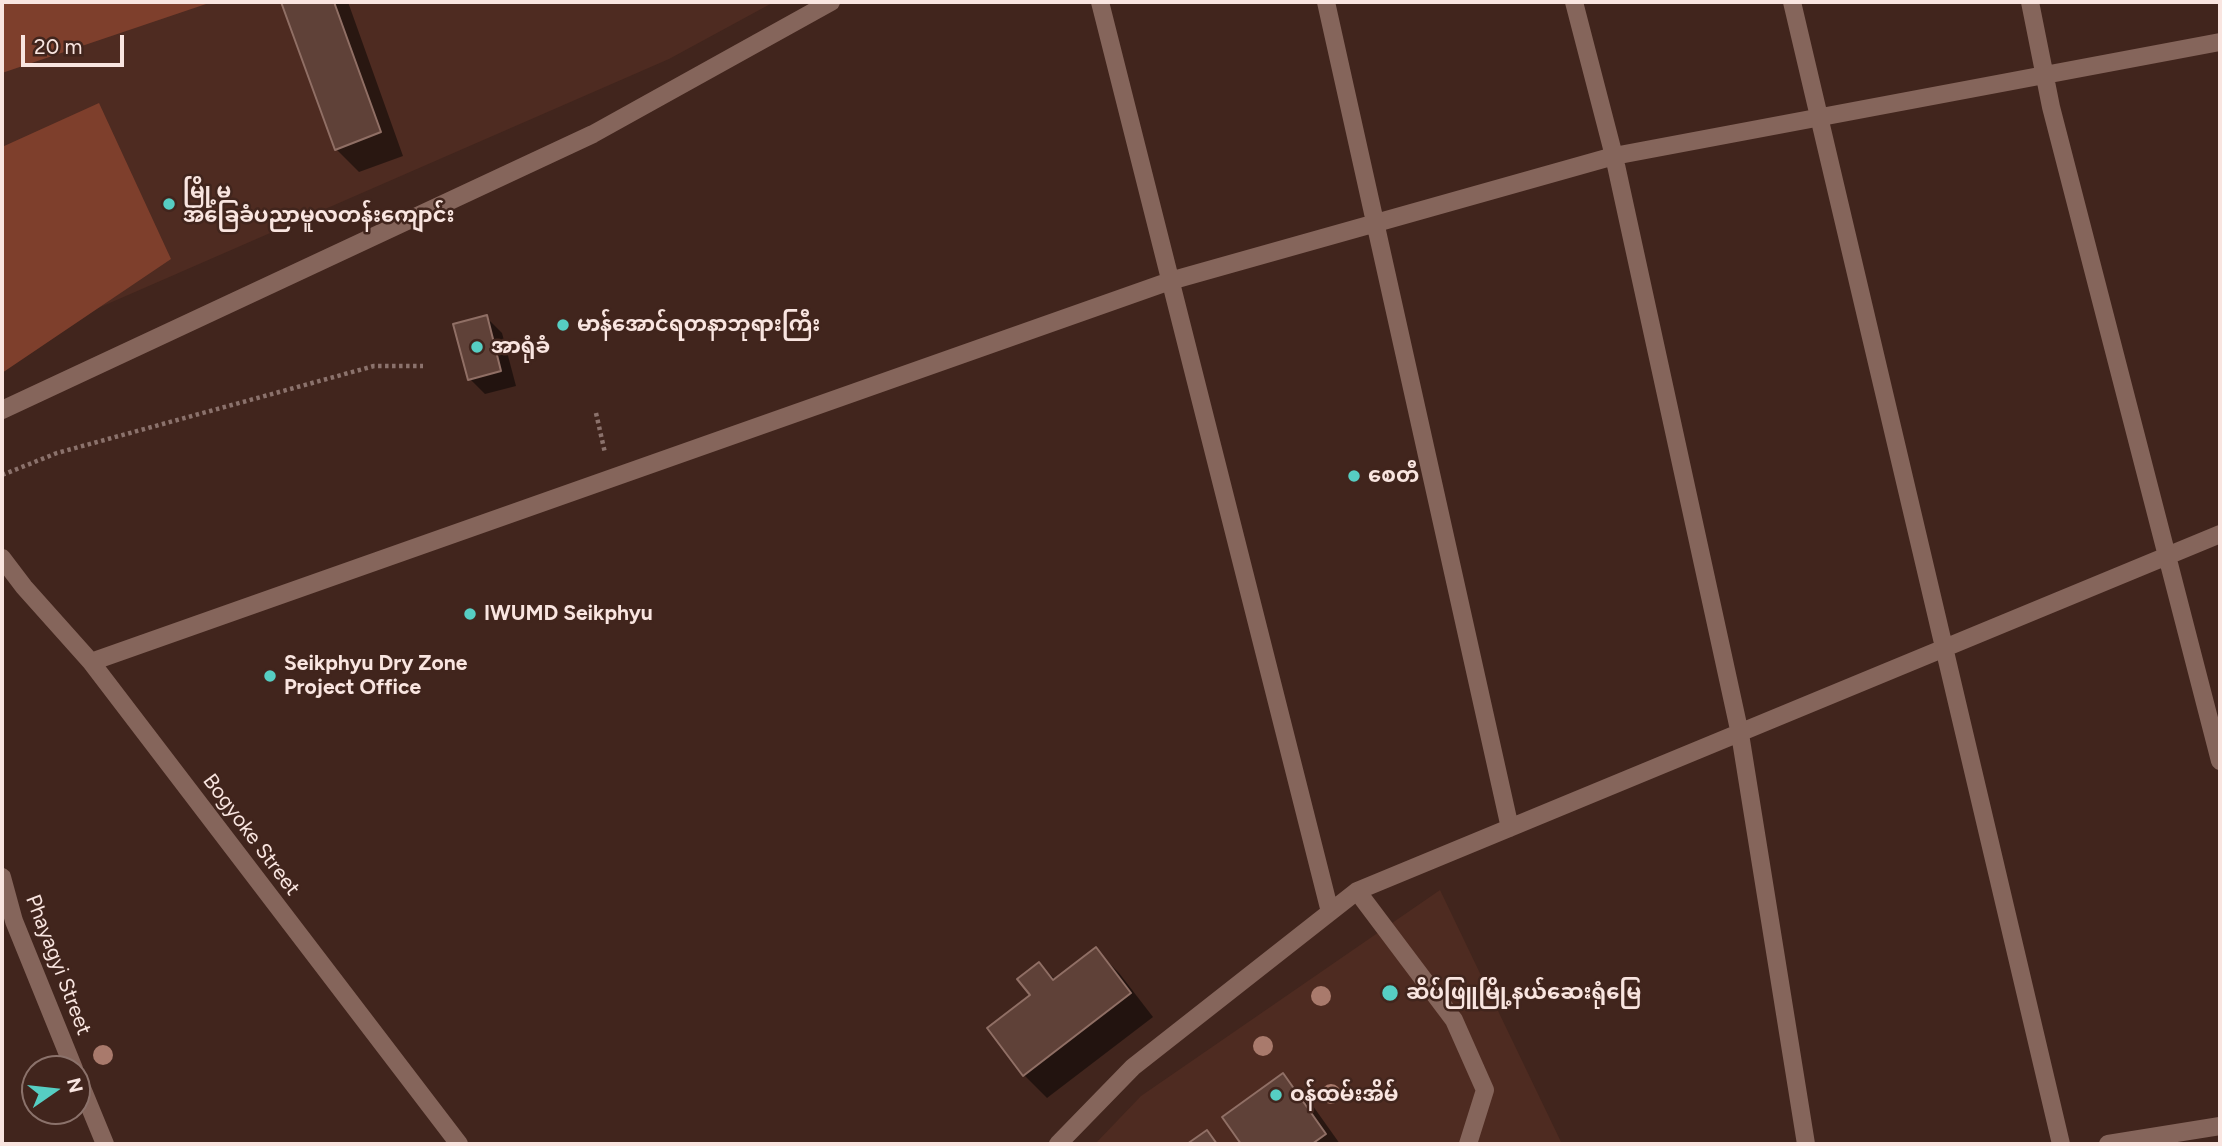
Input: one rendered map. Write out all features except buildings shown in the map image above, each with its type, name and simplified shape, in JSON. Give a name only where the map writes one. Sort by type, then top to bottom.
[{"type":"street","points":[[2,410],[593,134],[831,2]]},
{"type":"street","points":[[1100,2],[1330,912]]},
{"type":"street","points":[[1326,2],[1510,828]]},
{"type":"street","points":[[1574,2],[1614,156],[1740,734],[1806,1144]]},
{"type":"street","points":[[1792,2],[2061,1144]]},
{"type":"street","points":[[2030,2],[2054,121],[2220,761]]},
{"type":"street","points":[[90,662],[1170,281],[1614,156],[2220,42]]},
{"type":"street","points":[[1058,1144],[1133,1067],[1357,891],[2220,534]]},
{"type":"street","name":"Bogyoke Street","points":[[2,558],[90,662],[459,1144]]},
{"type":"street","name":"Phayagyi Street","points":[[2,877],[8,922],[68,1055]]},
{"type":"street","points":[[1357,891],[1454,1020],[1475,1067],[1485,1090],[1468,1144]]},
{"type":"street","points":[[91,1110],[105,1144]]},
{"type":"street","points":[[2108,1144],[2220,1126]]},
{"type":"path","points":[[2,475],[57,453],[374,366],[423,366]]},
{"type":"path","points":[[596,413],[611,478]]},
{"type":"shaded area","name":"မြို့မ အခြေခံပညာမူလတန်းကျောင်း","points":[[2,2],[774,2],[669,59],[2,350]]},
{"type":"shaded area","points":[[2,2],[212,2],[2,73]]},
{"type":"shaded area","points":[[99,103],[171,259],[2,373],[2,147]]},
{"type":"shaded area","name":"ဆိပ်ဖြူမြို့နယ်ဆေးရုံမြေ","points":[[1440,890],[1562,1144],[1095,1144],[1141,1096]]},
{"type":"place","name":"မြို့မ အခြေခံပညာမူလတန်းကျောင်း","points":[[169,204]]},
{"type":"place","name":"မာန်အောင်ရတနာဘုရားကြီး","points":[[563,325]]},
{"type":"place","name":"အာရုံခံ","points":[[477,347]]},
{"type":"place","name":"စေတီ","points":[[1354,476]]},
{"type":"place","name":"IWUMD Seikphyu","points":[[470,614]]},
{"type":"place","name":"Seikphyu Dry Zone Project Office","points":[[270,676]]},
{"type":"place","name":"ဆိပ်ဖြူမြို့နယ်ဆေးရုံမြေ","points":[[1390,993]]},
{"type":"place","name":"ဝန်ထမ်းအိမ်","points":[[1276,1095]]}]
